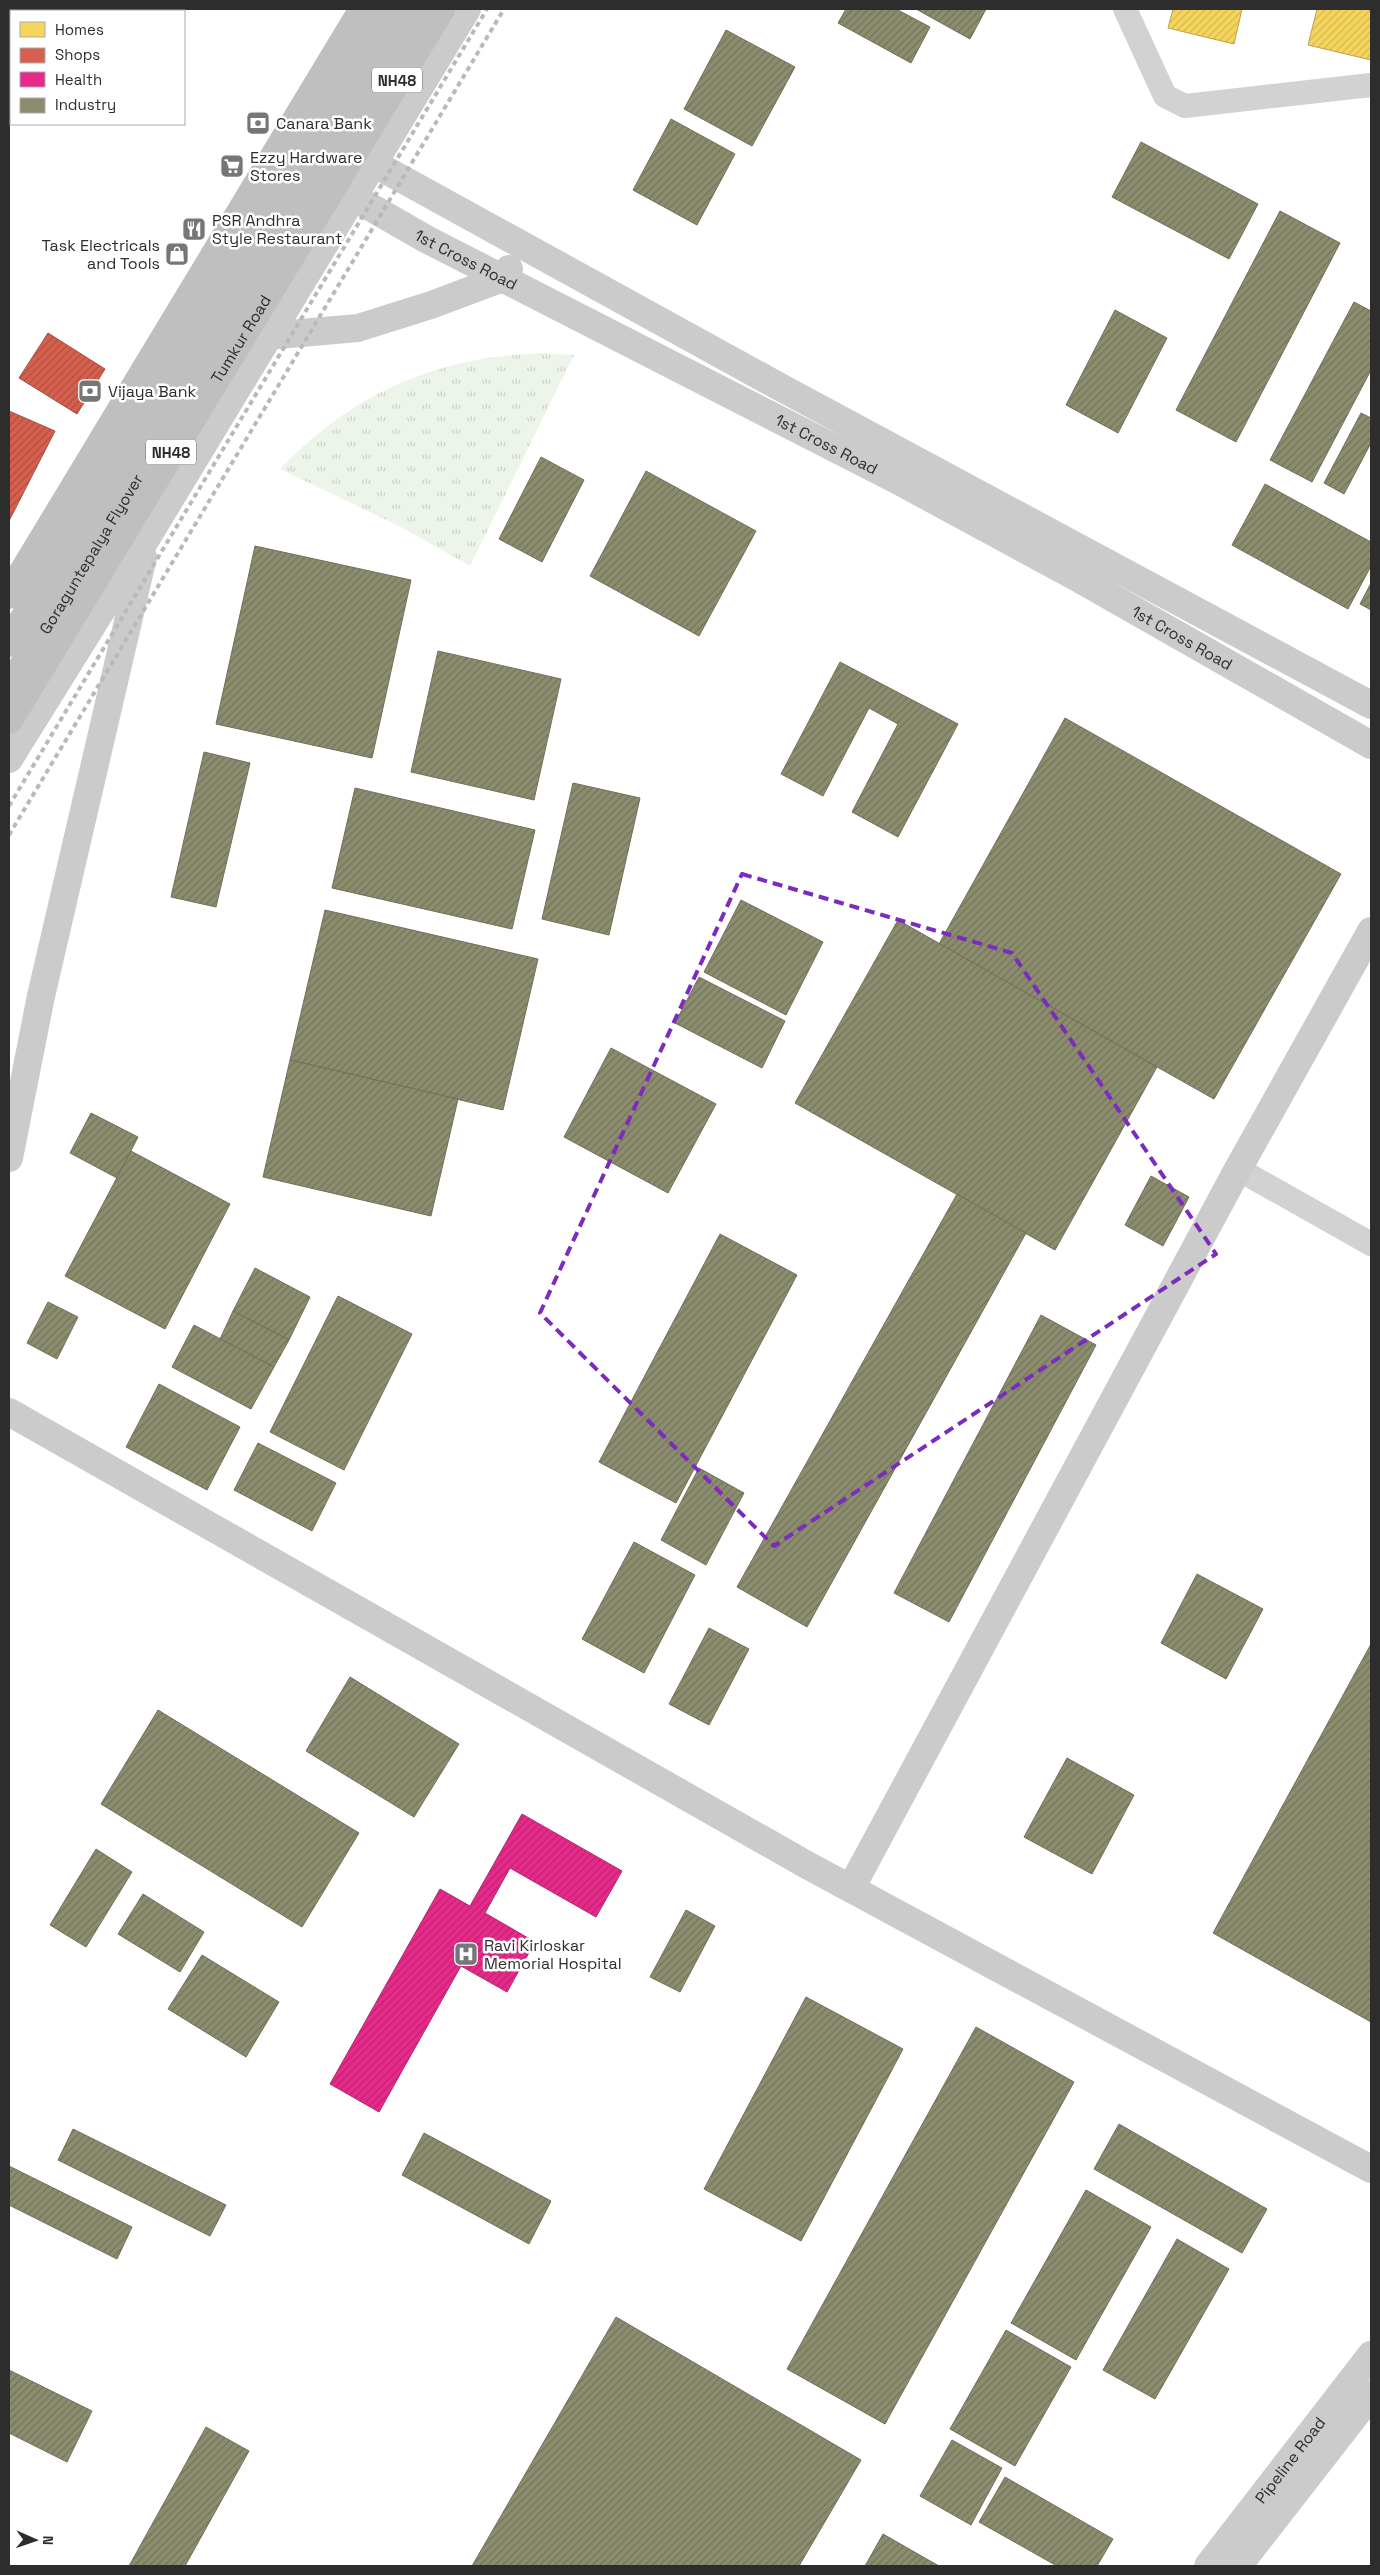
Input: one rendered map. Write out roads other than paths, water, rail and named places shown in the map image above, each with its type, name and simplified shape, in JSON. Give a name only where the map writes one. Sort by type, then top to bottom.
[{"type":"highway","points":[[9,595],[363,9]]},
{"type":"highway","name":"Goraguntepalya Flyover","points":[[9,643],[391,9]]},
{"type":"highway","name":"Tumkur Road","points":[[9,720],[363,158],[423,22],[441,9]]},
{"type":"highway","name":"Goraguntepalya Flyover","points":[[9,689],[423,22]]},
{"type":"street","points":[[9,573],[349,9]]},
{"type":"street","points":[[383,9],[423,22]]},
{"type":"street","points":[[363,158],[467,9]]},
{"type":"street","points":[[1125,9],[1165,96],[1186,106],[1371,85]]},
{"type":"street","name":"1st Cross Road","points":[[298,116],[363,158],[524,247],[1371,705]]},
{"type":"street","name":"1st Cross Road","points":[[280,147],[343,190],[426,239],[889,476],[1059,567],[1371,745]]},
{"type":"street","points":[[9,759],[148,534],[266,336],[343,190]]},
{"type":"street","points":[[266,336],[358,328],[431,305],[503,278],[524,247]]},
{"type":"street","points":[[9,1158],[42,996],[148,534]]},
{"type":"street","points":[[851,1888],[1238,1169],[1371,931]]},
{"type":"street","points":[[1238,1169],[1371,1244]]},
{"type":"street","points":[[9,1412],[851,1888],[1371,2169]]},
{"type":"street","name":"Pipeline Road","points":[[1208,2566],[1371,2355]]},
{"type":"street","name":"Pipeline Road","points":[[1238,2566],[1371,2395]]},
{"type":"railway","points":[[9,806],[487,9]]},
{"type":"railway","points":[[9,835],[504,9]]},
{"type":"place","name":"Canara Bank","points":[[258,123]]},
{"type":"place","name":"Ezzy Hardware Stores","points":[[232,166]]},
{"type":"place","name":"PSR Andhra Style Restaurant","points":[[194,229]]},
{"type":"place","name":"Task Electricals and Tools","points":[[177,254]]},
{"type":"place","name":"Vijaya Bank","points":[[90,391]]},
{"type":"place","name":"Ravi Kirloskar Memorial Hospital","points":[[466,1954]]}]
